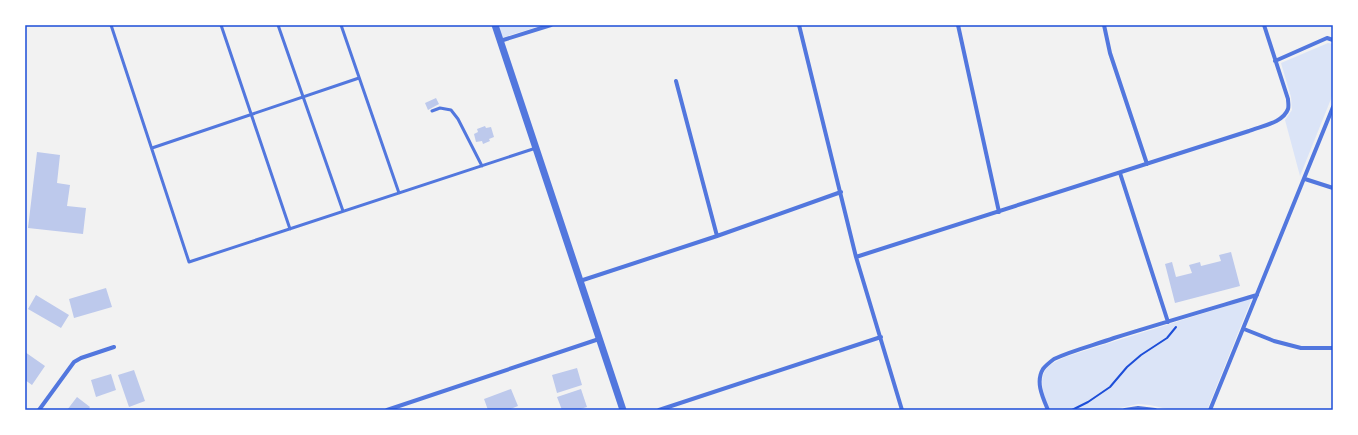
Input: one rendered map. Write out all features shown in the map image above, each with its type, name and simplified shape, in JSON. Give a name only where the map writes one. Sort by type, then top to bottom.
[{"type":"street","points":[[495,25],[623,410]]},
{"type":"street","points":[[500,41],[551,25]]},
{"type":"street","points":[[799,25],[856,258],[902,410]]},
{"type":"street","points":[[958,25],[999,212]]},
{"type":"street","points":[[1104,25],[1112,60],[1147,164]]},
{"type":"street","points":[[856,258],[1279,120],[1288,108],[1288,99],[1264,25]]},
{"type":"street","points":[[1275,61],[1327,38],[1333,40]]},
{"type":"street","points":[[676,81],[717,236]]},
{"type":"street","points":[[1210,410],[1333,107]]},
{"type":"street","points":[[1120,173],[1168,322]]},
{"type":"street","points":[[1305,179],[1333,188]]},
{"type":"street","points":[[580,281],[717,236],[840,192]]},
{"type":"street","points":[[1048,410],[1041,393],[1039,378],[1042,370],[1047,364],[1066,354],[1257,295]]},
{"type":"street","points":[[1244,329],[1274,341],[1301,348],[1333,348]]},
{"type":"street","points":[[659,410],[881,337]]},
{"type":"street","points":[[387,410],[599,339]]},
{"type":"street","points":[[39,410],[74,362],[114,346]]},
{"type":"street","points":[[1126,410],[1138,408],[1155,410]]},
{"type":"lane","points":[[111,25],[189,262],[536,148]]},
{"type":"lane","points":[[221,25],[290,229]]},
{"type":"lane","points":[[278,25],[343,212]]},
{"type":"lane","points":[[340,25],[399,193]]},
{"type":"lane","points":[[152,148],[359,78]]},
{"type":"lane","points":[[432,111],[440,108],[451,110],[458,119],[482,166]]},
{"type":"path","points":[[1072,410],[1088,402],[1110,387],[1127,367],[1141,355],[1167,338],[1182,318]]},
{"type":"shaded area","points":[[496,25],[543,25],[501,38]]},
{"type":"shaded area","points":[[1328,43],[1333,44],[1333,94],[1300,176],[1285,120],[1292,110],[1291,97],[1281,63]]},
{"type":"shaded area","points":[[1252,298],[1207,410],[1171,410],[1138,404],[1111,410],[1049,410],[1043,393],[1042,380],[1046,370],[1053,363],[1065,357]]},
{"type":"building","points":[[436,98],[439,104],[428,110],[425,103]]},
{"type":"building","points":[[485,126],[486,128],[491,127],[494,137],[489,139],[490,141],[483,144],[482,141],[476,142],[474,134],[478,132],[477,129]]},
{"type":"building","points":[[37,152],[60,155],[57,183],[70,185],[67,206],[86,208],[83,234],[28,228]]},
{"type":"building","points":[[1231,252],[1240,286],[1175,303],[1165,264],[1172,262],[1176,277],[1192,273],[1189,265],[1200,262],[1201,266],[1221,261],[1219,255]]},
{"type":"building","points":[[106,288],[112,307],[74,318],[69,299]]},
{"type":"building","points":[[36,295],[69,315],[61,328],[28,309]]},
{"type":"building","points":[[25,352],[45,366],[32,385],[25,380]]},
{"type":"building","points":[[577,368],[582,385],[557,393],[552,375]]},
{"type":"building","points":[[134,370],[145,401],[129,407],[118,375]]},
{"type":"building","points":[[111,374],[116,390],[96,397],[91,380]]},
{"type":"building","points":[[511,389],[518,406],[508,410],[488,410],[484,399]]},
{"type":"building","points":[[581,389],[587,407],[577,410],[562,410],[557,397]]},
{"type":"building","points":[[77,397],[90,407],[88,410],[67,410]]}]
